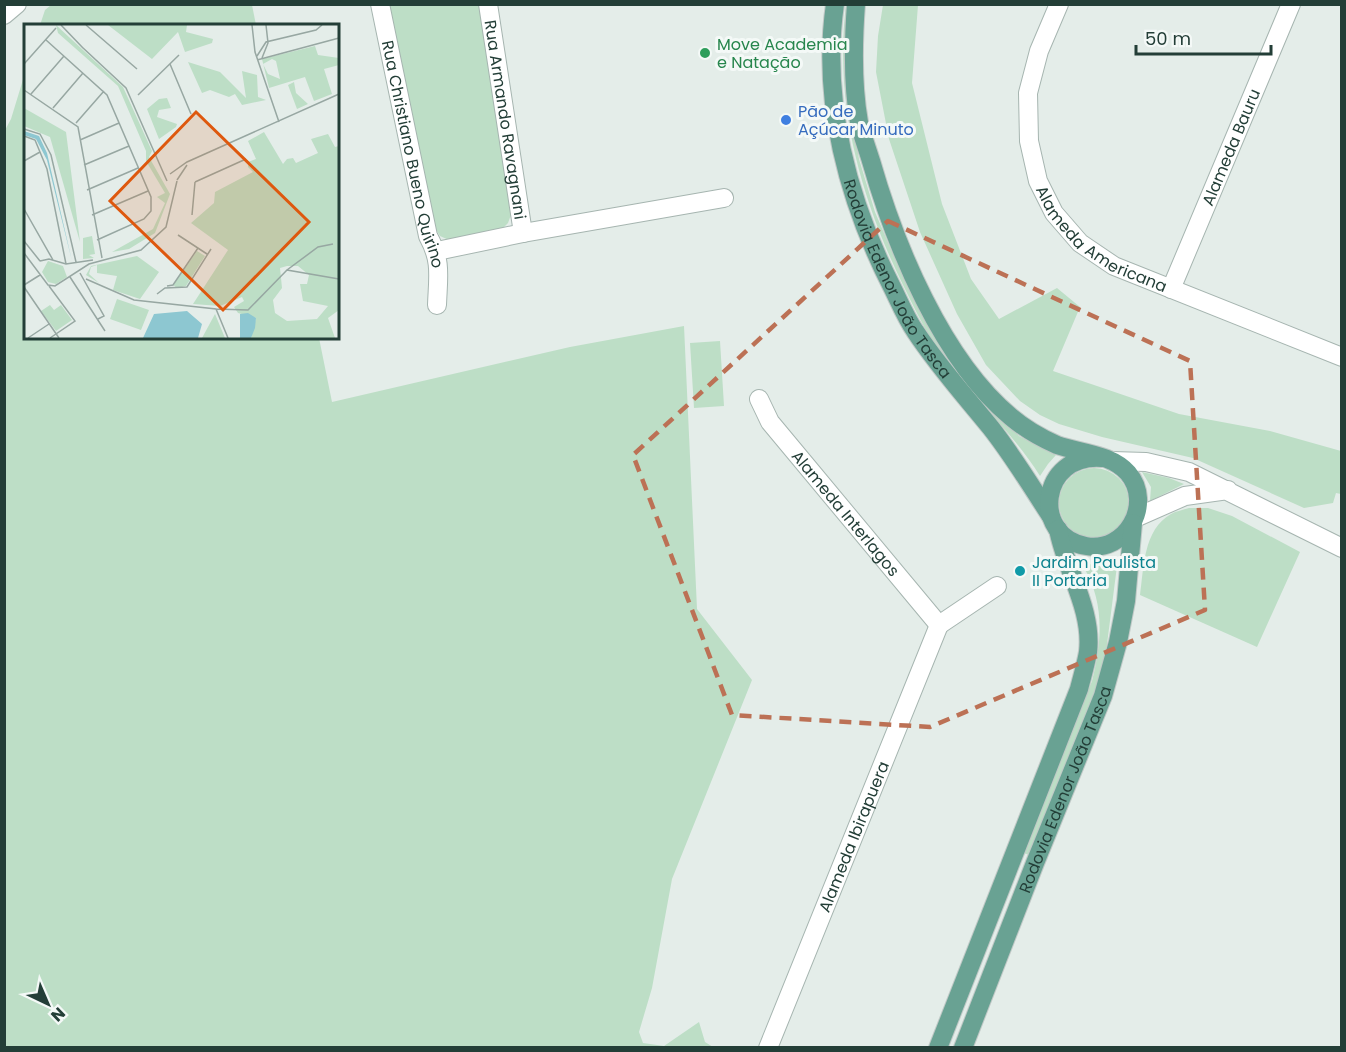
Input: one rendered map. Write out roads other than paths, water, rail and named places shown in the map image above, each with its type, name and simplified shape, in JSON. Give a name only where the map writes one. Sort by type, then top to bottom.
[{"type":"main road","name":"Rodovia Edenor João Tasca","points":[[835,4],[831,29],[833,98],[847,171],[861,219],[913,329],[941,369],[1011,455],[1055,524],[1087,625],[1088,652],[1079,689],[938,1047]]},
{"type":"main road","name":"Rodovia Edenor João Tasca","points":[[855,4],[853,55],[859,122],[880,195],[909,266],[941,330],[983,390],[1010,416],[1057,445],[1107,460]]},
{"type":"main road","points":[[1081,459],[1107,460],[1121,466],[1134,483],[1138,503],[1134,520],[1118,540],[1097,547],[1075,543],[1055,524],[1049,498],[1056,478],[1071,464],[1081,459]]},
{"type":"main road","name":"Rodovia Edenor João Tasca","points":[[963,1047],[1103,696],[1118,642],[1126,601],[1134,520]]},
{"type":"street","points":[[4,15],[17,4]]},
{"type":"street","name":"Rua Christiano Bueno Quirino","points":[[380,4],[428,236],[437,251],[439,264],[437,305]]},
{"type":"street","name":"Rua Armando Ravagnani","points":[[488,4],[523,233]]},
{"type":"street","name":"Alameda Americana","points":[[1059,4],[1039,51],[1028,93],[1029,141],[1038,181],[1054,213],[1080,243],[1114,266],[1341,357]]},
{"type":"street","name":"Alameda Bauru","points":[[1170,289],[1291,4]]},
{"type":"street","name":"Rua Armando Ravagnani","points":[[437,251],[523,233],[724,198]]},
{"type":"street","name":"Alameda Interlagos","points":[[759,399],[770,422],[939,624]]},
{"type":"street","points":[[1107,460],[1146,462],[1189,472],[1341,548]]},
{"type":"street","points":[[1134,520],[1185,496],[1228,490]]},
{"type":"street","points":[[939,624],[997,586]]},
{"type":"street","name":"Alameda Ibirapuera","points":[[768,1047],[939,624]]},
{"type":"place","name":"Move Academia e Natação","points":[[705,53]]},
{"type":"place","name":"Pão de Açúcar Minuto","points":[[786,120]]},
{"type":"place","name":"Jardim Paulista II Portaria","points":[[1020,571]]}]
